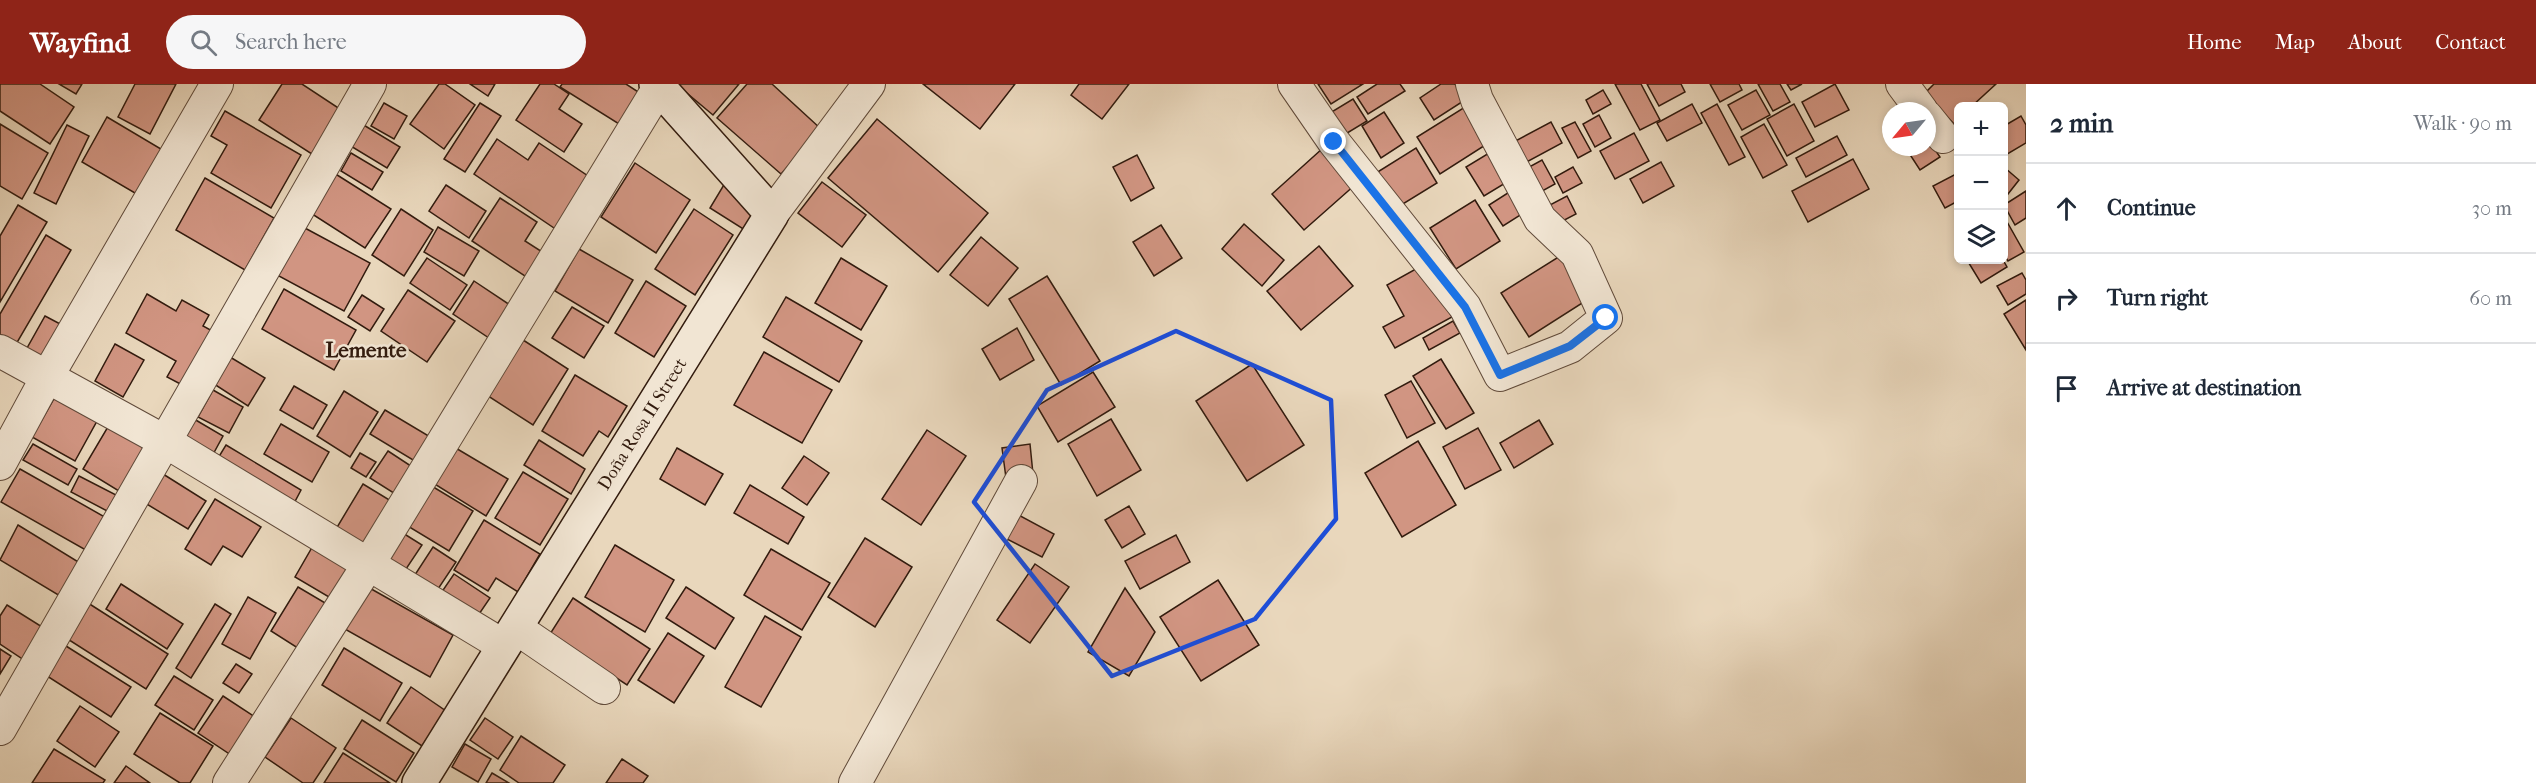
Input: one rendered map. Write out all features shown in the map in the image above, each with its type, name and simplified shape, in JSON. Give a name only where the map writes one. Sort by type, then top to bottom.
[{"type":"main road","points":[[658,85],[772,214]]},
{"type":"main road","name":"Doña Rosa II Street","points":[[419,783],[772,214]]},
{"type":"street","points":[[0,464],[47,377],[217,84]]},
{"type":"street","points":[[0,729],[370,84]]},
{"type":"street","points":[[772,214],[869,84]]},
{"type":"street","points":[[1294,84],[1334,142],[1465,307],[1500,375],[1570,346],[1606,318],[1577,254],[1540,219],[1477,100],[1472,84]]},
{"type":"street","points":[[1902,84],[1915,102]]},
{"type":"street","points":[[229,783],[368,565],[658,85]]},
{"type":"street","points":[[0,351],[166,442],[368,565],[604,688]]},
{"type":"street","points":[[855,783],[1021,481]]},
{"type":"highlighted area","points":[[1176,331],[1331,400],[1336,519],[1255,619],[1112,676],[974,502],[1047,390]]},
{"type":"building","points":[[0,84],[40,84],[74,107],[50,144],[0,111]]},
{"type":"building","points":[[59,84],[82,84],[76,94]]},
{"type":"building","points":[[135,84],[176,84],[150,134],[118,117]]},
{"type":"building","points":[[282,84],[302,84],[346,113],[318,158],[259,120]]},
{"type":"building","points":[[439,84],[445,84],[475,105],[444,149],[410,124]]},
{"type":"building","points":[[470,84],[495,84],[488,96]]},
{"type":"building","points":[[540,84],[554,84],[569,94],[559,109],[582,124],[564,152],[516,120]]},
{"type":"building","points":[[562,84],[626,84],[646,97],[627,129],[560,87]]},
{"type":"building","points":[[676,84],[739,84],[713,115]]},
{"type":"building","points":[[747,84],[772,84],[821,129],[781,174],[717,118]]},
{"type":"building","points":[[923,84],[1015,84],[980,129]]},
{"type":"building","points":[[1079,84],[1129,84],[1102,119],[1071,95]]},
{"type":"building","points":[[1318,84],[1363,84],[1331,104]]},
{"type":"building","points":[[1377,84],[1400,84],[1405,91],[1368,114],[1357,97]]},
{"type":"building","points":[[1441,84],[1455,84],[1465,100],[1434,120],[1420,98]]},
{"type":"building","points":[[1615,84],[1641,84],[1660,120],[1640,130]]},
{"type":"building","points":[[1647,84],[1681,84],[1685,92],[1659,106]]},
{"type":"building","points":[[1710,84],[1739,84],[1742,90],[1720,102]]},
{"type":"building","points":[[1758,84],[1780,84],[1790,102],[1773,111]]},
{"type":"building","points":[[1787,84],[1802,84],[1791,90]]},
{"type":"building","points":[[1835,84],[1849,110],[1815,127],[1802,102]]},
{"type":"building","points":[[1934,84],[1996,84],[1976,102],[1954,102],[1954,124],[1936,102],[1925,93]]},
{"type":"building","points":[[1603,90],[1611,104],[1593,114],[1586,100]]},
{"type":"building","points":[[1756,90],[1770,115],[1742,130],[1728,105]]},
{"type":"building","points":[[1353,99],[1367,121],[1339,138],[1325,116]]},
{"type":"building","points":[[384,103],[407,116],[394,139],[371,126]]},
{"type":"building","points":[[480,103],[501,116],[465,172],[444,159]]},
{"type":"building","points":[[1692,104],[1702,123],[1667,141],[1657,123]]},
{"type":"building","points":[[1717,104],[1745,157],[1729,165],[1701,113]]},
{"type":"building","points":[[1794,104],[1814,141],[1787,156],[1767,119]]},
{"type":"building","points":[[1465,107],[1487,144],[1440,174],[1417,137]]},
{"type":"building","points":[[225,111],[301,155],[271,208],[211,173],[227,145],[211,136]]},
{"type":"building","points":[[1384,112],[1404,143],[1381,158],[1362,126]]},
{"type":"building","points":[[1599,115],[1611,138],[1595,147],[1583,124]]},
{"type":"building","points":[[2021,116],[2026,125],[2026,143],[2008,154],[2008,124]]},
{"type":"building","points":[[107,117],[166,152],[140,196],[82,162]]},
{"type":"building","points":[[877,119],[988,213],[938,272],[828,178]]},
{"type":"building","points":[[1551,122],[1562,143],[1519,166],[1508,145]]},
{"type":"building","points":[[1575,122],[1591,151],[1578,158],[1562,128]]},
{"type":"building","points":[[0,124],[48,153],[22,199],[0,186]]},
{"type":"building","points":[[362,124],[400,147],[387,168],[349,145]]},
{"type":"building","points":[[1764,124],[1787,165],[1763,178],[1741,137]]},
{"type":"building","points":[[67,125],[89,136],[56,204],[34,193]]},
{"type":"building","points":[[1634,133],[1649,161],[1615,179],[1600,151]]},
{"type":"building","points":[[1837,136],[1847,155],[1806,177],[1796,158]]},
{"type":"building","points":[[497,139],[528,160],[539,143],[591,178],[557,230],[474,174]]},
{"type":"building","points":[[1323,148],[1356,184],[1304,230],[1272,194]]},
{"type":"building","points":[[1416,148],[1437,183],[1398,207],[1376,173]]},
{"type":"building","points":[[1494,150],[1512,179],[1484,196],[1466,167]]},
{"type":"building","points":[[1936,151],[1940,157],[1920,170],[1911,156],[1936,156]]},
{"type":"building","points":[[351,153],[383,172],[372,190],[341,171]]},
{"type":"building","points":[[1137,155],[1154,188],[1131,201],[1113,167]]},
{"type":"building","points":[[1853,159],[1869,189],[1808,222],[1792,191]]},
{"type":"building","points":[[1542,160],[1555,184],[1535,195],[1522,171]]},
{"type":"building","points":[[1661,162],[1674,186],[1643,203],[1630,179]]},
{"type":"building","points":[[635,163],[690,200],[656,253],[601,217]]},
{"type":"building","points":[[1573,167],[1582,183],[1563,193],[1555,177]]},
{"type":"building","points":[[2008,171],[2019,180],[2008,194]]},
{"type":"building","points":[[334,173],[391,209],[365,248],[309,212]]},
{"type":"building","points":[[1954,175],[1954,203],[1945,208],[1933,186]]},
{"type":"building","points":[[205,178],[274,218],[245,270],[176,230]]},
{"type":"building","points":[[822,182],[866,215],[842,247],[798,213]]},
{"type":"building","points":[[725,183],[764,207],[748,232],[710,208]]},
{"type":"building","points":[[446,185],[486,211],[469,238],[429,211]]},
{"type":"building","points":[[1514,189],[1528,210],[1503,226],[1489,205]]},
{"type":"building","points":[[2026,191],[2026,218],[2015,225],[2008,212],[2008,202]]},
{"type":"building","points":[[1567,196],[1576,214],[1555,225],[1546,207]]},
{"type":"building","points":[[500,198],[537,222],[525,241],[547,255],[531,280],[472,241]]},
{"type":"building","points":[[1475,200],[1500,241],[1456,269],[1430,228]]},
{"type":"building","points":[[18,205],[47,222],[0,302],[0,236]]},
{"type":"building","points":[[401,209],[433,230],[404,276],[372,255]]},
{"type":"building","points":[[694,209],[733,235],[695,295],[655,269]]},
{"type":"building","points":[[1244,224],[1284,260],[1262,286],[1222,249]]},
{"type":"building","points":[[2008,224],[2024,252],[2008,261]]},
{"type":"building","points":[[1161,225],[1182,258],[1154,276],[1133,242]]},
{"type":"building","points":[[303,227],[370,263],[344,311],[277,275]]},
{"type":"building","points":[[438,227],[479,251],[464,276],[424,252]]},
{"type":"building","points":[[46,235],[71,250],[15,346],[0,337],[0,314]]},
{"type":"building","points":[[981,237],[1018,268],[988,306],[950,275]]},
{"type":"building","points":[[1319,246],[1353,286],[1301,330],[1267,291]]},
{"type":"building","points":[[579,249],[633,280],[608,323],[555,291]]},
{"type":"building","points":[[1560,256],[1587,300],[1529,337],[1501,293]]},
{"type":"building","points":[[427,258],[467,285],[450,310],[410,283]]},
{"type":"building","points":[[841,258],[887,286],[861,330],[815,303]]},
{"type":"building","points":[[1969,264],[2005,264],[2007,267],[1981,283]]},
{"type":"building","points":[[1423,265],[1452,317],[1395,348],[1383,327],[1404,316],[1387,285]]},
{"type":"building","points":[[2022,273],[2026,280],[2026,294],[2008,305],[1997,286]]},
{"type":"building","points":[[1047,276],[1100,361],[1061,385],[1009,299]]},
{"type":"building","points":[[474,281],[513,307],[492,340],[453,314]]},
{"type":"building","points":[[646,281],[686,306],[654,357],[615,333]]},
{"type":"building","points":[[284,289],[356,330],[334,370],[262,329]]},
{"type":"building","points":[[408,290],[455,321],[427,362],[381,331]]},
{"type":"building","points":[[147,294],[176,311],[182,300],[209,315],[203,326],[216,333],[186,387],[167,377],[176,361],[126,333]]},
{"type":"building","points":[[362,295],[384,309],[370,331],[348,317]]},
{"type":"building","points":[[786,297],[862,341],[839,382],[763,337]]},
{"type":"building","points":[[2026,300],[2026,350],[2004,314]]},
{"type":"building","points":[[572,307],[604,326],[584,358],[552,338]]},
{"type":"building","points":[[45,316],[66,327],[43,370],[22,357]]},
{"type":"building","points":[[1453,321],[1460,333],[1429,350],[1423,338]]},
{"type":"building","points":[[1017,328],[1034,360],[1000,380],[982,349]]},
{"type":"building","points":[[520,338],[568,369],[533,425],[485,394]]},
{"type":"building","points":[[115,344],[144,360],[123,397],[95,381]]},
{"type":"building","points":[[764,352],[832,390],[802,443],[734,405]]},
{"type":"building","points":[[230,357],[265,378],[248,406],[214,384]]},
{"type":"building","points":[[1441,359],[1474,413],[1446,429],[1413,376]]},
{"type":"building","points":[[1252,364],[1304,445],[1247,481],[1196,401]]},
{"type":"building","points":[[1093,372],[1115,407],[1058,442],[1037,406]]},
{"type":"building","points":[[575,375],[627,406],[608,437],[599,431],[583,456],[542,431]]},
{"type":"building","points":[[1411,381],[1435,423],[1407,438],[1385,395]]},
{"type":"building","points":[[294,386],[327,405],[313,429],[280,410]]},
{"type":"building","points":[[213,390],[243,407],[229,433],[198,417]]},
{"type":"building","points":[[344,391],[378,412],[350,457],[317,436]]},
{"type":"building","points":[[55,397],[97,421],[75,461],[32,437]]},
{"type":"building","points":[[385,410],[432,438],[418,463],[370,434]]},
{"type":"building","points":[[194,419],[223,436],[211,458],[182,441]]},
{"type":"building","points":[[1111,419],[1141,470],[1097,496],[1068,444]]},
{"type":"building","points":[[1539,420],[1553,444],[1514,468],[1500,443]]},
{"type":"building","points":[[281,424],[329,452],[312,482],[264,454]]},
{"type":"building","points":[[109,425],[153,451],[127,496],[83,469]]},
{"type":"building","points":[[1478,428],[1501,470],[1465,489],[1443,447]]},
{"type":"building","points":[[927,430],[966,456],[921,525],[882,499]]},
{"type":"building","points":[[539,440],[585,469],[571,494],[524,465]]},
{"type":"building","points":[[1418,441],[1456,505],[1402,537],[1365,473]]},
{"type":"building","points":[[33,444],[77,469],[68,485],[23,460]]},
{"type":"building","points":[[1030,444],[1033,474],[1006,478],[1002,448]]},
{"type":"building","points":[[226,445],[301,490],[291,509],[215,463]]},
{"type":"building","points":[[454,447],[508,479],[486,516],[433,483]]},
{"type":"building","points":[[677,448],[723,474],[705,505],[660,479]]},
{"type":"building","points":[[388,451],[417,470],[400,497],[370,478]]},
{"type":"building","points":[[360,453],[376,462],[366,477],[351,468]]},
{"type":"building","points":[[804,456],[829,473],[807,505],[782,488]]},
{"type":"building","points":[[20,469],[110,520],[91,553],[1,502]]},
{"type":"building","points":[[523,472],[568,499],[540,545],[495,518]]},
{"type":"building","points":[[163,474],[206,501],[188,529],[145,503]]},
{"type":"building","points":[[79,476],[120,497],[111,513],[71,492]]},
{"type":"building","points":[[363,484],[396,504],[367,554],[333,534]]},
{"type":"building","points":[[430,485],[473,511],[449,551],[406,525]]},
{"type":"building","points":[[750,485],[804,517],[788,544],[734,513]]},
{"type":"building","points":[[215,499],[261,527],[242,557],[223,546],[211,565],[185,549]]},
{"type":"building","points":[[1129,506],[1145,534],[1122,548],[1105,520]]},
{"type":"building","points":[[1013,512],[1054,534],[1042,557],[1001,536]]},
{"type":"building","points":[[484,520],[540,554],[518,592],[496,578],[488,591],[454,570]]},
{"type":"building","points":[[18,525],[80,563],[60,596],[0,560]]},
{"type":"building","points":[[398,530],[422,545],[402,575],[379,560]]},
{"type":"building","points":[[1176,535],[1190,562],[1140,589],[1125,561]]},
{"type":"building","points":[[865,538],[912,567],[875,627],[828,597]]},
{"type":"building","points":[[314,544],[354,567],[334,600],[295,577]]},
{"type":"building","points":[[615,545],[674,580],[645,632],[585,597]]},
{"type":"building","points":[[433,547],[456,562],[432,598],[409,584]]},
{"type":"building","points":[[771,549],[830,583],[802,630],[744,595]]},
{"type":"building","points":[[1035,564],[1069,587],[1030,643],[997,620]]},
{"type":"building","points":[[454,574],[490,598],[475,620],[439,596]]},
{"type":"building","points":[[1218,580],[1259,645],[1201,681],[1160,617]]},
{"type":"building","points":[[121,584],[183,624],[167,649],[106,609]]},
{"type":"building","points":[[366,586],[453,635],[430,677],[343,628]]},
{"type":"building","points":[[298,587],[332,607],[304,652],[271,631]]},
{"type":"building","points":[[686,587],[734,618],[715,649],[666,618]]},
{"type":"building","points":[[1125,588],[1155,632],[1129,676],[1088,652]]},
{"type":"building","points":[[248,597],[276,613],[250,659],[222,644]]},
{"type":"building","points":[[573,598],[650,649],[627,685],[550,634]]},
{"type":"building","points":[[88,603],[168,654],[146,689],[66,638]]},
{"type":"building","points":[[215,604],[231,614],[191,678],[176,668]]},
{"type":"building","points":[[7,605],[47,630],[27,662],[0,644],[0,616]]},
{"type":"building","points":[[765,616],[801,637],[761,707],[725,687]]},
{"type":"building","points":[[668,633],[704,656],[674,703],[638,680]]},
{"type":"building","points":[[66,646],[131,687],[111,717],[47,676]]},
{"type":"building","points":[[344,648],[402,683],[380,721],[322,685]]},
{"type":"building","points":[[0,649],[11,656],[0,674]]},
{"type":"building","points":[[236,664],[252,674],[239,693],[223,683]]},
{"type":"building","points":[[174,676],[213,700],[194,730],[155,705]]},
{"type":"building","points":[[411,687],[446,711],[422,746],[387,723]]},
{"type":"building","points":[[223,696],[258,719],[234,757],[198,733]]},
{"type":"building","points":[[80,706],[119,732],[95,767],[57,741]]},
{"type":"building","points":[[160,713],[213,746],[190,783],[180,783],[134,754]]},
{"type":"building","points":[[291,718],[336,748],[313,783],[303,783],[265,757]]},
{"type":"building","points":[[485,718],[513,737],[498,759],[470,740]]},
{"type":"building","points":[[362,720],[414,753],[396,782],[344,749]]},
{"type":"building","points":[[521,736],[565,765],[553,783],[519,783],[500,770]]},
{"type":"building","points":[[465,744],[491,759],[478,782],[452,767]]},
{"type":"building","points":[[54,749],[105,780],[103,783],[32,783]]},
{"type":"building","points":[[343,753],[390,783],[324,783]]},
{"type":"building","points":[[622,759],[648,776],[643,783],[606,783]]},
{"type":"building","points":[[126,766],[150,783],[114,783]]},
{"type":"building","points":[[492,773],[509,783],[486,783]]},
{"type":"district","name":"Lemente","points":[[366,350]]},
{"type":"route","points":[[1334,142],[1465,307],[1500,375],[1570,346],[1606,318]]}]
